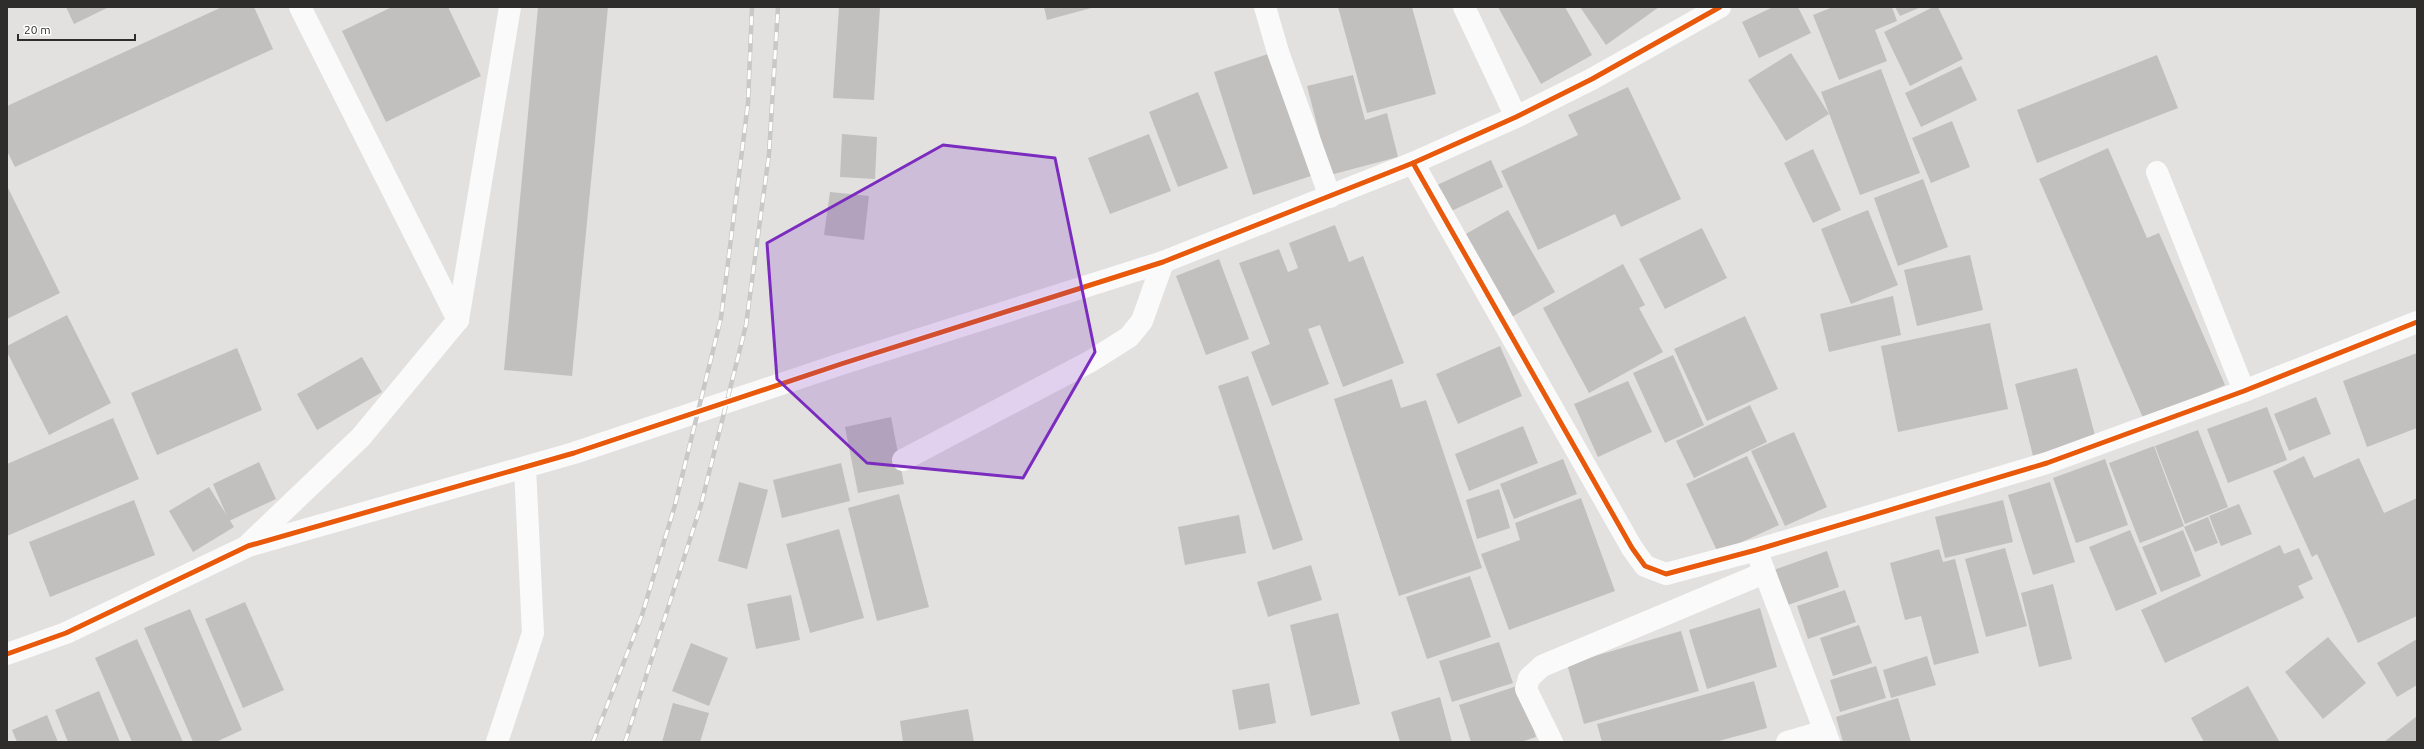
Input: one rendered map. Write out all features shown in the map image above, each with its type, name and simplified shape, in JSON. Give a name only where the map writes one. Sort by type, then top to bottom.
[{"type":"street","points":[[248,546],[361,437],[458,320],[510,7]]},
{"type":"street","points":[[1265,7],[1278,52],[1330,197]]},
{"type":"street","points":[[1464,7],[1516,117]]},
{"type":"street","points":[[7,654],[66,633],[248,546],[574,453],[841,364],[1163,262],[1413,163],[1516,117],[1592,79],[1720,7]]},
{"type":"street","points":[[305,8],[458,320]]},
{"type":"street","points":[[1413,163],[1632,548],[1645,566],[1666,574],[1756,550],[2047,463],[2244,391],[2417,322]]},
{"type":"street","points":[[2157,172],[2244,391]]},
{"type":"street","points":[[903,460],[1091,361],[1128,337],[1142,321],[1163,262]]},
{"type":"street","points":[[497,742],[533,633],[525,468]]},
{"type":"street","points":[[1756,550],[1827,736],[1788,742]]},
{"type":"street","points":[[1552,742],[1526,689],[1529,678],[1542,666],[1764,573]]},
{"type":"highlighted area","points":[[943,145],[1055,158],[1095,352],[1023,478],[867,463],[777,379],[767,243]]},
{"type":"building","points":[[66,7],[109,7],[74,24]]},
{"type":"building","points":[[222,7],[254,7],[273,49],[15,167],[7,151],[7,106]]},
{"type":"building","points":[[392,7],[448,7],[481,76],[386,122],[342,31]]},
{"type":"building","points":[[538,7],[608,7],[572,376],[504,370]]},
{"type":"building","points":[[839,7],[880,7],[874,100],[833,98]]},
{"type":"building","points":[[1044,7],[1095,7],[1047,20]]},
{"type":"building","points":[[1338,7],[1412,7],[1436,94],[1367,113]]},
{"type":"building","points":[[1498,7],[1565,7],[1592,55],[1541,84]]},
{"type":"building","points":[[1580,7],[1659,7],[1606,45]]},
{"type":"building","points":[[1773,7],[1798,7],[1811,33],[1759,58],[1742,22]]},
{"type":"building","points":[[1833,7],[1892,7],[1897,21],[1875,30],[1887,61],[1839,80],[1813,15]]},
{"type":"building","points":[[1895,7],[1921,7],[1900,16]]},
{"type":"building","points":[[1933,7],[1938,7],[1963,59],[1910,86],[1884,32]]},
{"type":"building","points":[[1271,53],[1311,176],[1253,195],[1214,72]]},
{"type":"building","points":[[1791,53],[1829,114],[1786,141],[1748,80]]},
{"type":"building","points":[[2157,55],[2178,108],[2037,163],[2017,110]]},
{"type":"building","points":[[1961,66],[1977,100],[1921,127],[1905,93]]},
{"type":"building","points":[[1881,69],[1920,173],[1860,195],[1821,92]]},
{"type":"building","points":[[1353,75],[1365,120],[1387,113],[1398,157],[1330,175],[1307,86]]},
{"type":"building","points":[[1628,87],[1681,199],[1621,227],[1615,214],[1538,250],[1501,171],[1578,135],[1568,115]]},
{"type":"building","points":[[1198,92],[1228,168],[1178,187],[1149,112]]},
{"type":"building","points":[[1952,121],[1970,167],[1931,183],[1912,138]]},
{"type":"building","points":[[842,134],[877,137],[875,179],[840,177]]},
{"type":"building","points":[[1149,134],[1171,191],[1110,214],[1088,158]]},
{"type":"building","points":[[2108,148],[2147,238],[2159,233],[2225,385],[2144,420],[2039,179]]},
{"type":"building","points":[[1813,149],[1841,210],[1813,223],[1784,163]]},
{"type":"building","points":[[1491,160],[1503,187],[1447,213],[1435,186]]},
{"type":"building","points":[[1923,179],[1948,247],[1898,266],[1874,198]]},
{"type":"building","points":[[7,186],[60,293],[7,319]]},
{"type":"building","points":[[830,192],[869,196],[864,240],[824,235]]},
{"type":"building","points":[[1508,210],[1555,292],[1510,318],[1464,235]]},
{"type":"building","points":[[1868,210],[1898,285],[1851,304],[1821,229]]},
{"type":"building","points":[[1335,225],[1349,262],[1363,256],[1404,363],[1343,387],[1320,325],[1308,329],[1329,384],[1272,406],[1251,352],[1270,344],[1239,263],[1279,249],[1288,272],[1298,268],[1289,243]]},
{"type":"building","points":[[1702,228],[1727,278],[1665,309],[1639,259]]},
{"type":"building","points":[[1970,255],[1983,310],[1917,326],[1904,270]]},
{"type":"building","points":[[1219,259],[1249,339],[1206,355],[1176,276]]},
{"type":"building","points":[[1623,264],[1645,305],[1639,308],[1663,352],[1589,393],[1543,308]]},
{"type":"building","points":[[1893,296],[1901,335],[1829,352],[1820,314]]},
{"type":"building","points":[[67,315],[111,403],[49,435],[7,352],[7,346]]},
{"type":"building","points":[[1745,316],[1778,389],[1707,421],[1674,349]]},
{"type":"building","points":[[1990,323],[2008,409],[1898,432],[1881,346]]},
{"type":"building","points":[[1500,346],[1522,396],[1458,424],[1436,374]]},
{"type":"building","points":[[237,348],[262,410],[157,455],[131,393]]},
{"type":"building","points":[[2417,353],[2417,428],[2367,447],[2343,381]]},
{"type":"building","points":[[1673,355],[1704,425],[1665,443],[1633,373]]},
{"type":"building","points":[[362,357],[382,392],[317,430],[297,394]]},
{"type":"building","points":[[2077,368],[2096,439],[2033,456],[2015,384]]},
{"type":"building","points":[[1248,376],[1303,540],[1273,550],[1218,386]]},
{"type":"building","points":[[1392,379],[1401,408],[1426,400],[1482,568],[1399,596],[1334,399]]},
{"type":"building","points":[[1628,381],[1652,432],[1598,457],[1574,404]]},
{"type":"building","points":[[2316,397],[2331,434],[2289,451],[2274,414]]},
{"type":"building","points":[[1750,405],[1767,442],[1694,478],[1676,441]]},
{"type":"building","points":[[2267,407],[2287,460],[2228,483],[2207,429]]},
{"type":"building","points":[[891,417],[904,484],[858,493],[845,427]]},
{"type":"building","points":[[113,418],[139,479],[7,536],[7,464]]},
{"type":"building","points":[[1523,426],[1538,463],[1469,491],[1455,454]]},
{"type":"building","points":[[2198,430],[2228,507],[2185,524],[2155,446]]},
{"type":"building","points":[[1794,432],[1827,507],[1785,526],[1751,451]]},
{"type":"building","points":[[2154,446],[2184,526],[2140,543],[2109,463]]},
{"type":"building","points":[[1747,456],[1779,525],[1718,553],[1686,484]]},
{"type":"building","points":[[2304,456],[2314,478],[2359,458],[2384,513],[2417,498],[2417,616],[2358,643],[2317,554],[2312,557],[2273,471]]},
{"type":"building","points":[[1563,459],[1577,494],[1514,519],[1500,484]]},
{"type":"building","points":[[2105,459],[2128,525],[2076,543],[2053,478]]},
{"type":"building","points":[[259,462],[276,499],[229,521],[213,484]]},
{"type":"building","points":[[841,463],[850,501],[782,518],[773,480]]},
{"type":"building","points":[[739,482],[768,490],[747,569],[718,561]]},
{"type":"building","points":[[2050,482],[2075,562],[2033,575],[2008,495]]},
{"type":"building","points":[[209,487],[234,527],[193,552],[169,511]]},
{"type":"building","points":[[1499,489],[1510,528],[1477,539],[1466,500]]},
{"type":"building","points":[[899,494],[929,607],[877,621],[848,508]]},
{"type":"building","points":[[1581,498],[1615,591],[1509,630],[1481,554],[1520,540],[1515,523]]},
{"type":"building","points":[[134,500],[155,555],[50,597],[29,542]]},
{"type":"building","points":[[2003,500],[2013,542],[1945,558],[1935,517]]},
{"type":"building","points":[[2239,504],[2252,534],[2221,546],[2209,516]]},
{"type":"building","points":[[1239,515],[1246,553],[1185,565],[1178,527]]},
{"type":"building","points":[[2208,517],[2218,543],[2195,552],[2184,527]]},
{"type":"building","points":[[839,529],[864,618],[810,633],[786,544]]},
{"type":"building","points":[[2130,530],[2157,594],[2116,611],[2089,547]]},
{"type":"building","points":[[2183,530],[2201,576],[2161,592],[2142,547]]},
{"type":"building","points":[[2280,545],[2284,554],[2299,548],[2313,579],[2298,586],[2304,598],[2165,663],[2141,610]]},
{"type":"building","points":[[2005,548],[2027,626],[1986,637],[1965,559]]},
{"type":"building","points":[[1939,549],[1943,562],[1955,559],[1979,653],[1934,665],[1921,616],[1905,620],[1890,563]]},
{"type":"building","points":[[1827,551],[1839,587],[1785,606],[1774,570]]},
{"type":"building","points":[[1311,565],[1322,600],[1268,617],[1257,582]]},
{"type":"building","points":[[1470,576],[1491,637],[1427,659],[1406,597]]},
{"type":"building","points":[[2053,584],[2072,659],[2039,667],[2021,593]]},
{"type":"building","points":[[1845,590],[1856,622],[1808,639],[1797,606]]},
{"type":"building","points":[[791,595],[800,640],[756,649],[747,604]]},
{"type":"building","points":[[245,602],[284,690],[243,708],[205,619]]},
{"type":"building","points":[[1760,608],[1777,667],[1707,689],[1689,630]]},
{"type":"building","points":[[190,609],[242,730],[216,742],[193,742],[144,628]]},
{"type":"building","points":[[1338,613],[1360,704],[1311,716],[1290,625]]},
{"type":"building","points":[[1859,625],[1872,663],[1833,676],[1820,638]]},
{"type":"building","points":[[1681,631],[1699,691],[1584,724],[1567,664]]},
{"type":"building","points":[[2328,637],[2366,683],[2323,719],[2285,672]]},
{"type":"building","points":[[137,639],[183,742],[132,742],[95,658]]},
{"type":"building","points":[[2417,639],[2417,685],[2397,697],[2377,663]]},
{"type":"building","points":[[1499,642],[1513,683],[1452,702],[1439,661]]},
{"type":"building","points":[[691,643],[728,658],[709,706],[672,691]]},
{"type":"building","points":[[1927,656],[1936,685],[1891,698],[1883,670]]},
{"type":"building","points":[[1876,666],[1886,698],[1840,712],[1830,680]]},
{"type":"building","points":[[1754,681],[1767,728],[1715,742],[1602,742],[1597,724]]},
{"type":"building","points":[[1269,683],[1276,723],[1239,730],[1232,690]]},
{"type":"building","points":[[1520,685],[1536,737],[1521,742],[1471,742],[1459,705]]},
{"type":"building","points":[[2248,686],[2279,741],[2204,742],[2191,718]]},
{"type":"building","points":[[99,691],[120,742],[68,742],[55,710]]},
{"type":"building","points":[[1440,697],[1452,742],[1400,742],[1391,712]]},
{"type":"building","points":[[1898,698],[1911,742],[1843,742],[1836,717]]},
{"type":"building","points":[[673,703],[709,713],[700,742],[662,742]]},
{"type":"building","points":[[968,709],[974,742],[903,742],[900,721]]},
{"type":"building","points":[[47,715],[58,742],[17,742],[12,730]]},
{"type":"building","points":[[2417,716],[2417,742],[2384,742]]},
{"type":"railway","points":[[593,742],[642,615],[675,505],[721,318],[748,103],[752,7]]},
{"type":"railway","points":[[625,742],[701,505],[746,325],[769,154],[778,7]]},
{"type":"cycle path","points":[[7,654],[66,633],[248,546],[574,453],[841,364],[1163,262],[1413,163],[1516,117],[1592,79],[1720,7]]},
{"type":"cycle path","points":[[1413,163],[1632,548],[1645,566],[1666,574],[1756,550],[2047,463],[2244,391],[2417,322]]}]
